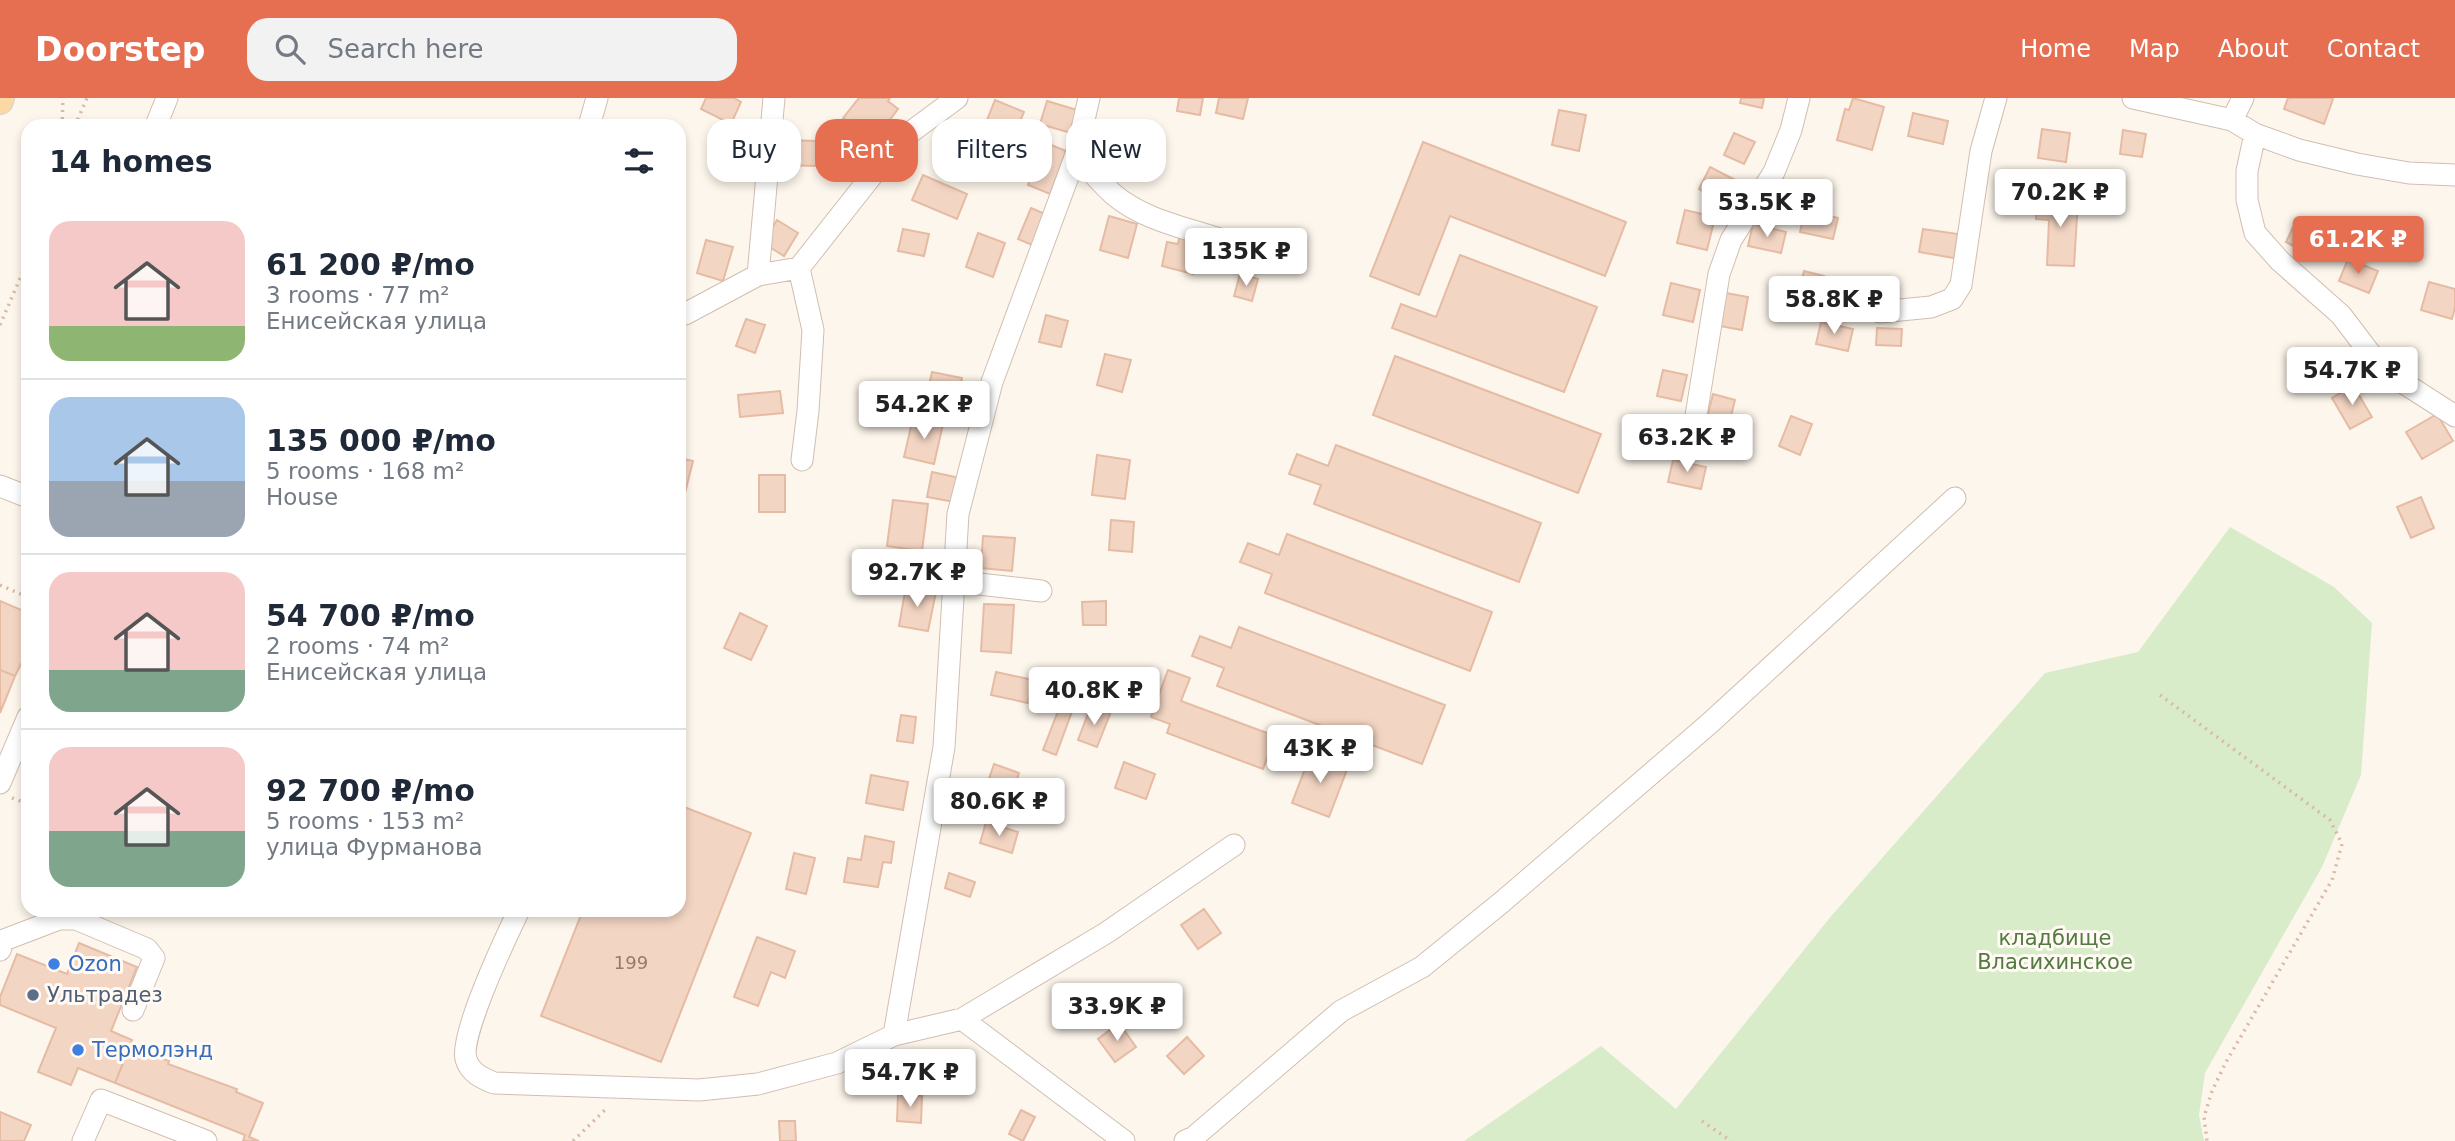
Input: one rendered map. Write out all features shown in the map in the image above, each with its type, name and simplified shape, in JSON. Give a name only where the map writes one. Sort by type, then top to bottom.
[{"type":"street","points":[[159,119],[167,98]]},
{"type":"street","points":[[591,119],[597,98]]},
{"type":"street","points":[[758,275],[774,98]]},
{"type":"street","points":[[686,313],[758,275],[799,268],[900,141],[957,98]]},
{"type":"street","points":[[1084,119],[1089,98]]},
{"type":"street","points":[[1694,428],[1719,274],[1731,240],[1774,172],[1791,130],[1799,98]]},
{"type":"street","points":[[1880,312],[1931,307],[1952,299],[1961,285],[1981,151],[1996,98]]},
{"type":"street","points":[[2133,98],[2232,120],[2255,134],[2299,150],[2357,164],[2409,173],[2455,175]]},
{"type":"street","points":[[2232,120],[2243,98]]},
{"type":"street","points":[[2255,134],[2247,171],[2247,200],[2255,233],[2280,261],[2341,315],[2382,369],[2455,416]]},
{"type":"street","points":[[894,1035],[944,747],[958,514],[992,382],[1066,182]]},
{"type":"street","points":[[1102,182],[1115,195],[1164,222],[1223,240]]},
{"type":"street","points":[[799,268],[813,330],[802,460]]},
{"type":"street","points":[[0,486],[21,494]]},
{"type":"street","points":[[1185,1141],[1194,1137],[1341,1011],[1422,967],[1502,902],[1710,723],[1955,498]]},
{"type":"street","points":[[952,581],[1041,591]]},
{"type":"street","points":[[0,783],[21,734]]},
{"type":"street","points":[[516,917],[468,1032],[466,1058],[475,1075],[494,1083],[699,1090],[758,1084],[837,1063],[894,1035],[962,1019],[1106,933],[1234,845]]},
{"type":"street","points":[[0,950],[4,940],[59,919],[76,919],[147,949],[154,958],[133,1010]]},
{"type":"street","points":[[962,1019],[1124,1141]]},
{"type":"street","points":[[83,1141],[101,1100],[206,1141]]},
{"type":"path","points":[[62,119],[63,98]]},
{"type":"path","points":[[78,119],[87,98]]},
{"type":"path","points":[[0,325],[21,276]]},
{"type":"path","points":[[0,585],[21,594]]},
{"type":"path","points":[[2160,695],[2330,820],[2342,844],[2332,880],[2226,1062],[2212,1091],[2204,1117],[2207,1141]]},
{"type":"path","points":[[573,1141],[629,1088]]},
{"type":"path","points":[[1702,1121],[1731,1141]]},
{"type":"green space","name":"кладбище Власихинское","points":[[2230,527],[2334,587],[2372,623],[2361,775],[2322,867],[2205,1073],[2199,1115],[2204,1141],[1464,1141],[1601,1046],[1676,1109],[1832,915],[2045,673],[2138,652]]},
{"type":"building","points":[[706,98],[734,98],[741,102],[733,119],[721,119],[701,109]]},
{"type":"building","points":[[859,98],[890,98],[888,101],[898,109],[890,119],[843,118]]},
{"type":"building","points":[[1179,98],[1203,98],[1200,115],[1177,111]]},
{"type":"building","points":[[1219,98],[1248,98],[1243,119],[1216,113]]},
{"type":"building","points":[[1741,98],[1764,98],[1762,108],[1740,103]]},
{"type":"building","points":[[1853,98],[1884,107],[1872,150],[1837,140],[1845,109],[1849,110]]},
{"type":"building","points":[[2288,98],[2333,99],[2324,124],[2284,109]]},
{"type":"building","points":[[995,100],[1024,112],[1021,119],[987,119]]},
{"type":"building","points":[[1047,101],[1077,110],[1075,119],[1066,119],[1066,132],[1052,127],[1052,119],[1042,119]]},
{"type":"building","points":[[1559,110],[1586,115],[1579,151],[1552,145]]},
{"type":"building","points":[[1913,113],[1948,121],[1943,144],[1908,136]]},
{"type":"building","points":[[2042,129],[2070,133],[2066,162],[2038,158]]},
{"type":"building","points":[[2123,130],[2146,134],[2142,157],[2120,154]]},
{"type":"building","points":[[1734,133],[1755,142],[1744,164],[1724,155]]},
{"type":"building","points":[[801,141],[815,141],[815,166],[801,166]]},
{"type":"building","points":[[1423,142],[1626,222],[1605,276],[1450,216],[1419,295],[1370,276]]},
{"type":"building","points":[[1052,145],[1066,151],[1050,194],[1028,185],[1029,182],[1052,182]]},
{"type":"building","points":[[1710,167],[1743,184],[1732,206],[1699,189]]},
{"type":"building","points":[[923,175],[932,179],[932,182],[939,182],[967,194],[957,219],[912,200]]},
{"type":"building","points":[[2037,198],[2078,200],[2074,266],[2047,265],[2049,220],[2036,219]]},
{"type":"building","points":[[1031,208],[1052,217],[1039,248],[1018,239]]},
{"type":"building","points":[[1685,210],[1715,217],[1707,250],[1677,243]]},
{"type":"building","points":[[1805,210],[1838,218],[1833,239],[1800,232]]},
{"type":"building","points":[[1109,216],[1137,224],[1128,258],[1100,250]]},
{"type":"building","points":[[2297,219],[2329,234],[2317,258],[2286,242]]},
{"type":"building","points":[[777,220],[798,233],[784,256],[763,243]]},
{"type":"building","points":[[1753,224],[1786,232],[1781,253],[1748,246]]},
{"type":"building","points":[[903,229],[929,234],[924,256],[898,251]]},
{"type":"building","points":[[1923,229],[1958,234],[1954,258],[1919,252]]},
{"type":"building","points":[[978,233],[1005,243],[993,277],[966,267]]},
{"type":"building","points":[[1180,234],[1201,239],[1193,274],[1162,266],[1167,242],[1178,244]]},
{"type":"building","points":[[706,240],[733,247],[723,281],[697,273]]},
{"type":"building","points":[[1460,255],[1597,307],[1564,392],[1392,328],[1401,304],[1436,317]]},
{"type":"building","points":[[2348,259],[2378,271],[2369,293],[2339,281]]},
{"type":"building","points":[[1804,271],[1824,276],[1817,300],[1798,295]]},
{"type":"building","points":[[1240,274],[1258,279],[1252,301],[1234,296]]},
{"type":"building","points":[[2429,282],[2455,289],[2452,319],[2421,310]]},
{"type":"building","points":[[1671,283],[1700,290],[1693,322],[1663,315]]},
{"type":"building","points":[[1726,293],[1748,297],[1742,330],[1720,326]]},
{"type":"building","points":[[1046,315],[1068,321],[1061,347],[1039,342]]},
{"type":"building","points":[[746,319],[765,325],[755,353],[736,346]]},
{"type":"building","points":[[1821,322],[1853,329],[1848,351],[1816,344]]},
{"type":"building","points":[[1877,328],[1902,329],[1901,346],[1876,345]]},
{"type":"building","points":[[1105,354],[1131,360],[1122,392],[1097,385]]},
{"type":"building","points":[[1395,356],[1601,434],[1578,493],[1373,415]]},
{"type":"building","points":[[1663,370],[1687,375],[1681,401],[1657,396]]},
{"type":"building","points":[[932,372],[962,378],[958,396],[928,390]]},
{"type":"building","points":[[2353,385],[2372,417],[2350,429],[2332,398]]},
{"type":"building","points":[[780,391],[783,413],[740,417],[738,395]]},
{"type":"building","points":[[1713,394],[1735,400],[1729,424],[1707,418]]},
{"type":"building","points":[[2437,414],[2453,441],[2422,459],[2406,432]]},
{"type":"building","points":[[1791,416],[1812,424],[1800,455],[1779,446]]},
{"type":"building","points":[[913,418],[943,424],[934,464],[904,457]]},
{"type":"building","points":[[1656,418],[1678,423],[1672,447],[1650,442]]},
{"type":"building","points":[[1336,445],[1541,523],[1519,582],[1314,504],[1321,485],[1289,474],[1297,454],[1328,466]]},
{"type":"building","points":[[1097,455],[1130,460],[1125,499],[1092,495]]},
{"type":"building","points":[[686,460],[693,461],[686,489]]},
{"type":"building","points":[[1673,460],[1706,467],[1701,489],[1668,482]]},
{"type":"building","points":[[932,472],[960,478],[955,502],[927,497]]},
{"type":"building","points":[[759,475],[785,475],[785,512],[759,512]]},
{"type":"building","points":[[2421,497],[2434,528],[2411,538],[2397,507]]},
{"type":"building","points":[[893,500],[928,504],[922,551],[887,546]]},
{"type":"building","points":[[1111,520],[1134,522],[1132,552],[1109,550]]},
{"type":"building","points":[[1287,534],[1492,612],[1470,671],[1265,593],[1272,574],[1240,562],[1248,543],[1279,555]]},
{"type":"building","points":[[983,536],[1015,538],[1012,571],[981,568]]},
{"type":"building","points":[[906,586],[936,592],[928,631],[899,626]]},
{"type":"building","points":[[0,601],[21,610],[21,664],[15,676],[0,670]]},
{"type":"building","points":[[1106,601],[1106,625],[1083,625],[1082,602]]},
{"type":"building","points":[[984,604],[1014,605],[1011,653],[981,651]]},
{"type":"building","points":[[740,613],[767,626],[751,660],[724,648]]},
{"type":"building","points":[[1239,627],[1445,705],[1422,764],[1217,686],[1224,668],[1192,656],[1200,636],[1231,648]]},
{"type":"building","points":[[0,670],[15,676],[0,713]]},
{"type":"building","points":[[1168,670],[1190,678],[1181,701],[1275,736],[1263,769],[1167,733],[1170,724],[1151,717]]},
{"type":"building","points":[[996,672],[1033,680],[1028,703],[991,695]]},
{"type":"building","points":[[1065,693],[1077,698],[1056,755],[1043,750]]},
{"type":"building","points":[[1091,706],[1110,714],[1097,747],[1078,740]]},
{"type":"building","points":[[901,715],[916,717],[913,743],[897,741]]},
{"type":"building","points":[[1311,753],[1348,767],[1329,817],[1292,803]]},
{"type":"building","points":[[1124,762],[1155,774],[1146,799],[1115,788]]},
{"type":"building","points":[[994,764],[1019,773],[1014,788],[989,779]]},
{"type":"building","points":[[871,775],[908,782],[903,810],[866,803]]},
{"type":"building","points":[[686,808],[751,833],[661,1062],[541,1016],[580,917],[686,917]]},
{"type":"building","points":[[986,822],[1018,832],[1012,853],[980,843]]},
{"type":"building","points":[[865,836],[894,842],[891,863],[883,862],[878,887],[844,882],[848,858],[861,860]]},
{"type":"building","points":[[794,853],[815,858],[806,894],[786,889]]},
{"type":"building","points":[[949,873],[975,882],[970,897],[945,888]]},
{"type":"building","points":[[1204,909],[1221,933],[1198,949],[1181,925]]},
{"type":"building","points":[[757,937],[795,951],[785,978],[771,972],[758,1006],[734,997]]},
{"type":"building","points":[[79,943],[137,967],[111,1031],[132,1040],[115,1083],[78,1068],[71,1085],[38,1072],[56,1028],[0,1005],[0,997],[17,954],[67,974]]},
{"type":"building","points":[[1119,1023],[1136,1047],[1115,1062],[1098,1039]]},
{"type":"building","points":[[1187,1037],[1204,1056],[1184,1074],[1167,1056]]},
{"type":"building","points":[[129,1049],[169,1061],[168,1064],[237,1089],[236,1092],[263,1103],[249,1137],[259,1141],[243,1141],[245,1135],[115,1083]]},
{"type":"building","points":[[898,1095],[922,1096],[921,1123],[897,1121]]},
{"type":"building","points":[[1021,1110],[1035,1117],[1023,1141],[1009,1134]]},
{"type":"building","points":[[0,1112],[31,1125],[24,1141],[0,1141]]},
{"type":"building","points":[[779,1121],[795,1121],[796,1141],[780,1141]]},
{"type":"place","name":"Ozon","points":[[54,964]]},
{"type":"place","name":"Ультрадез","points":[[33,995]]},
{"type":"place","name":"Термолэнд","points":[[78,1050]]}]
